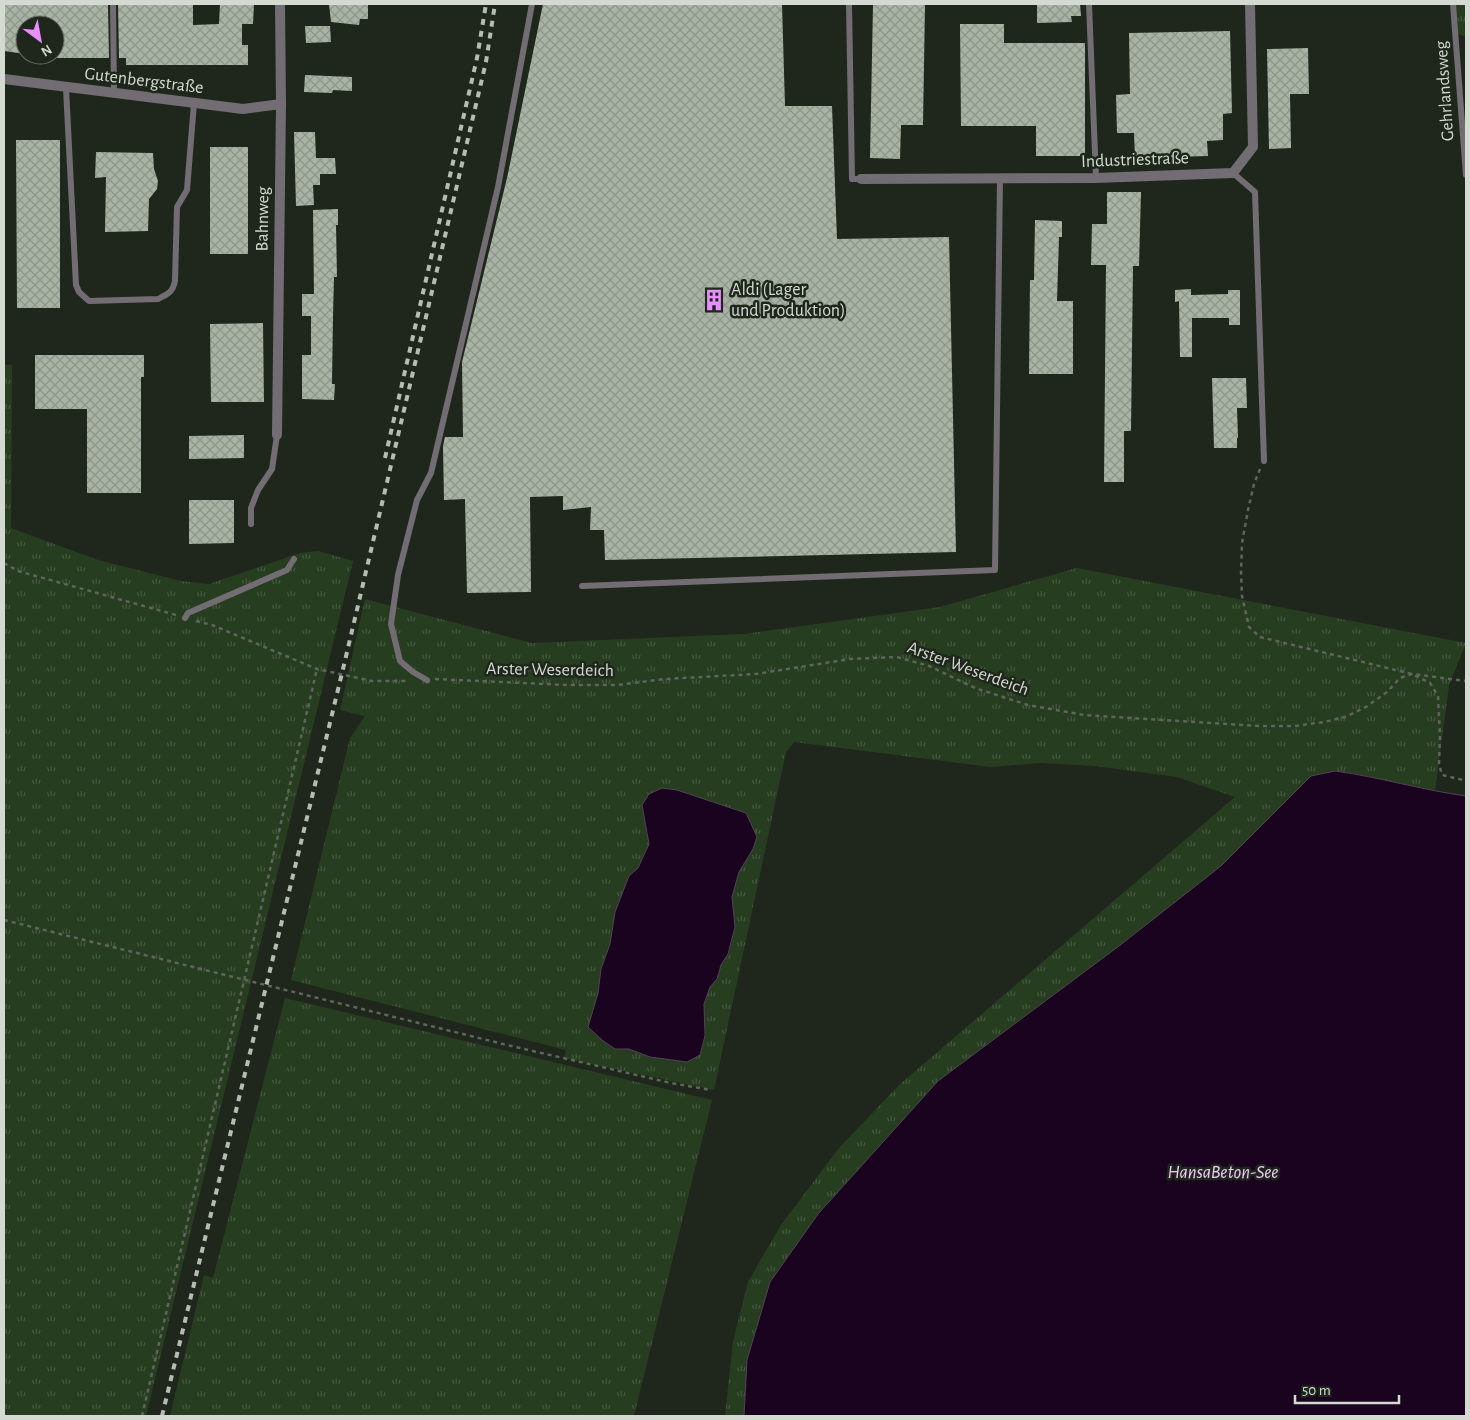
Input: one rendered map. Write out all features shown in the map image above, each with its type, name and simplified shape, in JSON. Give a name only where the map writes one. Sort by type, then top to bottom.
[{"type":"street","name":"Bahnweg","points":[[277,435],[281,104],[280,4]]},
{"type":"street","points":[[1234,173],[1253,148],[1250,4]]},
{"type":"street","name":"Gutenbergstraße","points":[[4,79],[243,109],[281,104]]},
{"type":"street","name":"Industriestraße","points":[[861,179],[1096,178],[1234,173]]},
{"type":"lane","points":[[113,4],[114,93]]},
{"type":"lane","points":[[426,680],[400,661],[394,643],[391,624],[398,575],[417,500],[431,473],[498,187],[532,4]]},
{"type":"lane","points":[[849,4],[852,179],[861,179]]},
{"type":"lane","points":[[1090,4],[1096,178]]},
{"type":"lane","name":"Gehrlandsweg","points":[[1453,4],[1466,175]]},
{"type":"lane","points":[[66,88],[76,285],[79,292],[89,301],[158,298],[173,290],[175,281],[177,207],[187,190],[194,103]]},
{"type":"lane","points":[[1234,173],[1255,192],[1264,461]]},
{"type":"lane","points":[[582,586],[995,570],[1000,178]]},
{"type":"lane","points":[[251,524],[251,508],[258,490],[272,469],[277,435]]},
{"type":"lane","points":[[185,618],[188,613],[287,570],[294,559]]},
{"type":"path","points":[[1264,461],[1254,484],[1242,543],[1242,596],[1249,628],[1260,637],[1412,674],[1466,681]]},
{"type":"path","name":"Arster Weserdeich","points":[[4,563],[18,571],[212,626],[317,669],[372,681],[446,679],[567,685],[616,685],[664,679],[756,674],[850,659],[897,657],[929,666],[975,688],[1028,705],[1084,715],[1260,726],[1294,726],[1344,717],[1366,707],[1387,692],[1400,678],[1412,674]]},
{"type":"path","points":[[142,1416],[317,669]]},
{"type":"path","points":[[1412,674],[1430,684],[1438,696],[1439,764],[1442,775],[1463,780]]},
{"type":"path","points":[[4,920],[506,1045],[671,1083],[711,1090]]},
{"type":"green space","points":[[1455,4],[1466,4],[1466,37],[1452,31]]},
{"type":"green space","points":[[4,365],[12,365],[11,528],[98,560],[181,581],[209,584],[300,553],[318,551],[353,561],[146,1416],[4,1416]]},
{"type":"green space","points":[[1077,568],[1466,643],[1449,685],[1435,791],[1335,771],[1311,776],[1221,866],[1119,946],[747,1360],[744,1416],[725,1416],[733,1341],[748,1282],[781,1225],[839,1148],[899,1085],[1235,797],[1177,777],[1095,766],[1041,763],[991,767],[794,742],[786,752],[714,1090],[564,1058],[566,1050],[291,980],[350,738],[365,716],[340,710],[365,599],[532,643],[744,634],[940,607]],"holes":[[[677,790],[746,813],[753,849],[739,872],[732,897],[735,927],[729,954],[721,965],[717,979],[710,987],[704,1004],[705,1036],[650,1057],[629,1049],[598,993],[601,969],[610,944],[615,912],[629,876],[638,868],[649,844],[647,828]]]},
{"type":"green space","points":[[285,998],[712,1100],[634,1416],[170,1416],[204,1275],[213,1278]]},
{"type":"water","name":"HansaBeton-See","points":[[1335,771],[1466,796],[1466,1416],[744,1416],[747,1360],[770,1282],[818,1214],[938,1081],[1119,946],[1221,866],[1311,776]]},
{"type":"water","points":[[662,788],[677,790],[746,813],[757,837],[753,849],[739,872],[732,897],[735,927],[728,954],[721,965],[717,979],[710,987],[704,1004],[705,1036],[700,1055],[687,1062],[650,1057],[629,1049],[615,1049],[588,1027],[598,993],[601,969],[610,944],[615,912],[629,876],[638,868],[649,844],[642,805],[649,794]]},
{"type":"building","points":[[4,4],[108,4],[109,58],[65,58],[65,15],[15,15],[15,53],[4,51]]},
{"type":"building","points":[[118,4],[193,4],[193,25],[219,24],[220,4],[254,4],[253,24],[242,24],[242,45],[248,45],[248,65],[126,65],[126,58],[119,58]]},
{"type":"building","points":[[329,4],[368,4],[368,19],[360,19],[359,25],[331,22]]},
{"type":"building","name":"Aldi (Lager und Produktion)","points":[[543,4],[782,4],[785,106],[832,106],[837,239],[949,237],[956,552],[605,560],[604,530],[590,530],[591,507],[563,510],[563,496],[530,497],[531,592],[467,593],[465,499],[444,500],[443,446],[445,437],[463,437],[462,362],[507,178]]},
{"type":"building","points":[[873,4],[925,4],[923,125],[901,125],[900,159],[870,158]]},
{"type":"building","points":[[1037,4],[1080,4],[1081,16],[1071,16],[1072,22],[1037,23]]},
{"type":"building","points":[[960,24],[1004,24],[1004,43],[1085,43],[1085,156],[1036,156],[1036,126],[961,126]]},
{"type":"building","points":[[305,26],[330,26],[331,42],[306,43]]},
{"type":"building","points":[[1230,31],[1232,113],[1223,114],[1223,140],[1207,141],[1208,156],[1135,158],[1134,133],[1117,133],[1116,95],[1130,94],[1129,33]]},
{"type":"building","points":[[1308,48],[1309,94],[1290,94],[1291,148],[1269,149],[1267,49]]},
{"type":"building","points":[[305,75],[352,77],[352,91],[333,90],[332,93],[304,92]]},
{"type":"building","points":[[294,132],[315,132],[316,158],[335,158],[336,174],[320,174],[320,185],[313,185],[314,205],[296,206]]},
{"type":"building","points":[[16,140],[60,140],[60,308],[17,308]]},
{"type":"building","points":[[210,147],[248,147],[248,254],[210,254]]},
{"type":"building","points":[[96,152],[153,153],[154,169],[158,181],[157,189],[149,199],[148,231],[105,232],[106,177],[95,178]]},
{"type":"building","points":[[1107,192],[1141,192],[1139,266],[1133,266],[1131,431],[1124,431],[1124,482],[1104,482],[1106,265],[1091,265],[1092,224],[1107,224]]},
{"type":"building","points":[[338,209],[338,225],[336,225],[337,277],[334,277],[333,316],[332,384],[335,384],[334,400],[302,399],[302,355],[311,355],[311,316],[302,316],[302,294],[314,294],[313,210]]},
{"type":"building","points":[[1035,220],[1062,221],[1062,237],[1059,237],[1057,301],[1073,301],[1073,374],[1029,374],[1030,280],[1034,280]]},
{"type":"building","points":[[1191,289],[1191,295],[1228,294],[1228,290],[1240,290],[1240,325],[1229,325],[1229,318],[1192,318],[1192,357],[1180,357],[1179,301],[1175,302],[1175,290]]},
{"type":"building","points":[[263,323],[264,402],[211,402],[210,324]]},
{"type":"building","points":[[35,355],[144,355],[144,377],[141,377],[141,493],[87,493],[87,409],[35,409]]},
{"type":"building","points":[[1212,378],[1246,378],[1247,408],[1237,408],[1237,448],[1214,448]]},
{"type":"building","points":[[244,435],[244,458],[189,459],[189,436]]},
{"type":"building","points":[[189,500],[234,500],[234,543],[189,544]]},
{"type":"railway","points":[[385,458],[477,58],[486,4]]},
{"type":"railway","points":[[162,1416],[343,669],[486,62],[495,4]]},
{"type":"place","name":"Aldi (Lager und Produktion)","points":[[714,300]]}]
